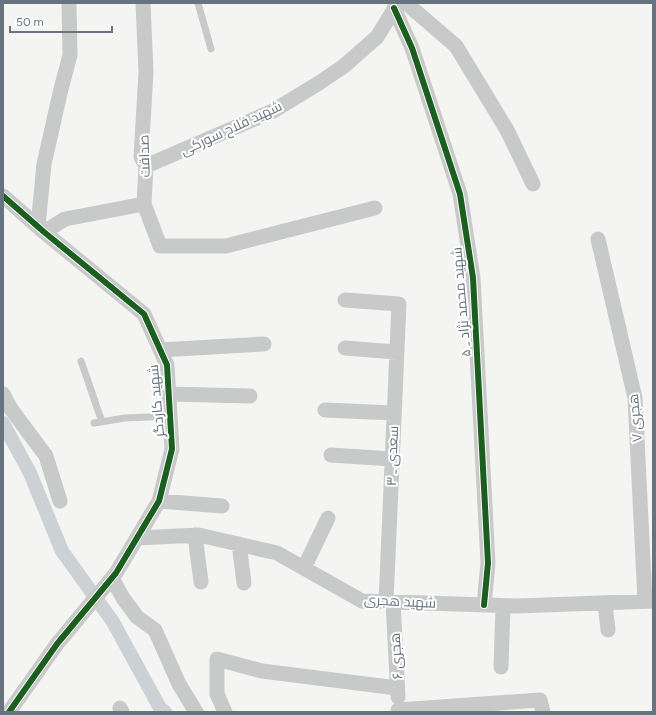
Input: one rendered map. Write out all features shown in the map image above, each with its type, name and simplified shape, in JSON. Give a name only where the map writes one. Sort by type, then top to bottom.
[{"type":"street","points":[[69,3],[70,55],[44,164],[41,229],[65,219],[144,204],[160,246],[226,246],[375,208]]},
{"type":"street","name":"صداقت","points":[[143,3],[146,72],[141,157],[146,166],[144,204]]},
{"type":"street","points":[[399,5],[456,46],[507,130],[534,184]]},
{"type":"street","name":"شهید فلاح سورکی","points":[[146,166],[273,111],[319,82],[344,66],[377,37],[399,5]]},
{"type":"street","name":"شهید محمد نژاد ـ ۵","points":[[399,5],[460,194],[473,278],[488,563],[484,605]]},
{"type":"street","name":"شهید کاردگر","points":[[3,196],[144,314],[167,365],[172,449],[159,501],[137,538],[109,582],[63,637],[9,712]]},
{"type":"street","name":"هجری ۷","points":[[598,239],[635,398],[649,601]]},
{"type":"street","name":"سعدی ـ ۳","points":[[345,300],[399,304],[392,459],[390,602]]},
{"type":"street","points":[[160,350],[264,344]]},
{"type":"street","points":[[345,348],[396,352]]},
{"type":"street","points":[[3,394],[11,409],[46,456],[60,501]]},
{"type":"street","points":[[169,394],[250,396]]},
{"type":"street","points":[[325,410],[394,413]]},
{"type":"street","points":[[331,455],[392,459]]},
{"type":"street","points":[[159,501],[222,506]]},
{"type":"street","points":[[304,568],[328,518]]},
{"type":"street","points":[[195,535],[201,582]]},
{"type":"street","name":"شهید هجری","points":[[137,538],[195,535],[277,553],[362,601],[503,606],[649,601]]},
{"type":"street","points":[[239,544],[244,583]]},
{"type":"street","points":[[109,582],[124,598],[137,616],[155,630],[179,684],[196,712]]},
{"type":"street","name":"هجری ۶","points":[[390,602],[398,711]]},
{"type":"street","points":[[605,603],[608,630]]},
{"type":"street","points":[[501,667],[503,606]]},
{"type":"street","points":[[225,712],[217,694],[217,659],[262,671],[397,688]]},
{"type":"street","points":[[398,711],[540,700],[543,712]]},
{"type":"lane","points":[[198,3],[211,49]]},
{"type":"lane","points":[[81,361],[98,423],[125,418],[170,416]]},
{"type":"waterway","points":[[3,423],[30,473],[62,551],[113,622],[160,708],[165,712]]},
{"type":"cycle path","points":[[394,8],[412,48],[460,194],[473,278],[488,563],[484,605]]},
{"type":"cycle path","points":[[3,196],[44,232],[144,314],[167,365],[172,449],[159,501],[116,573],[57,644],[9,712]]}]
